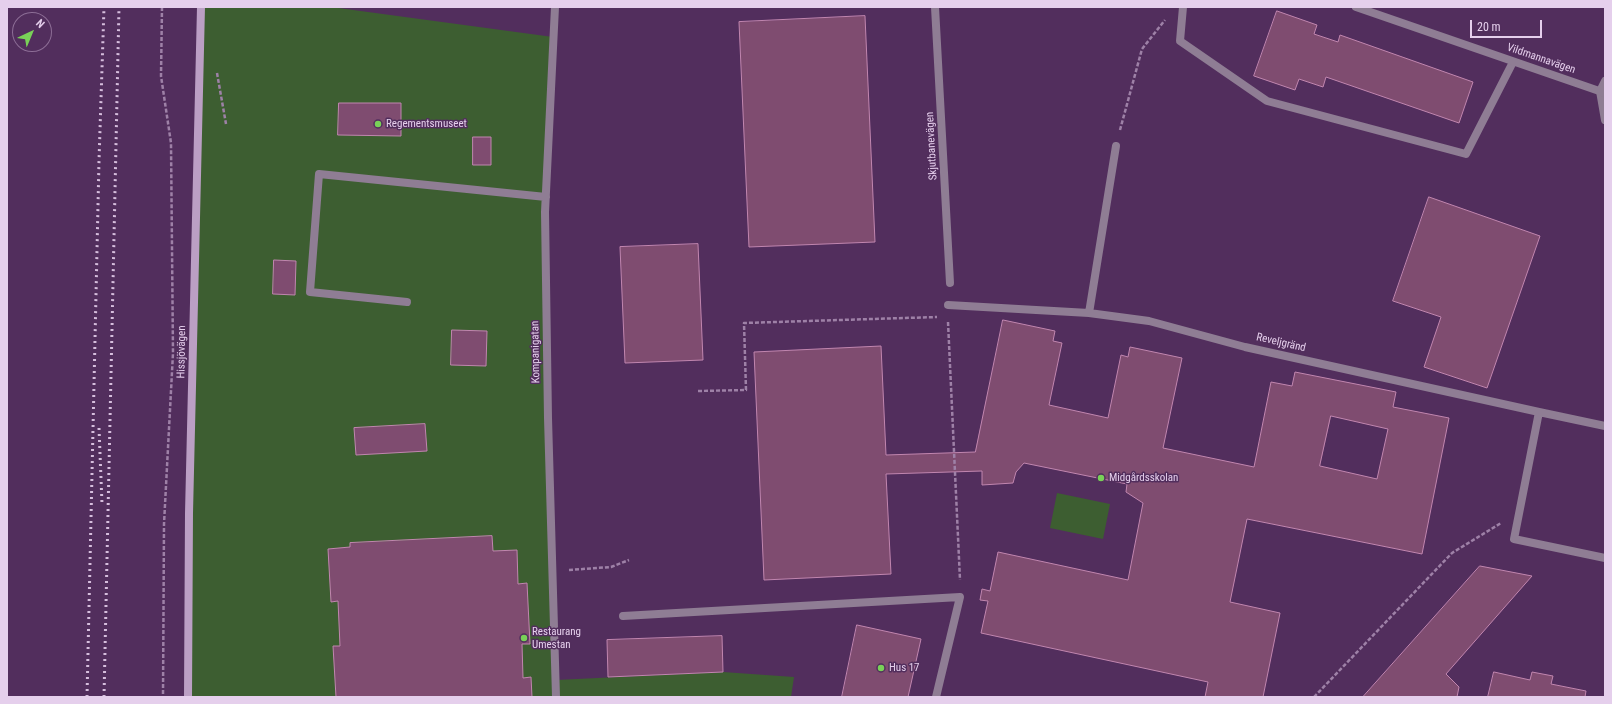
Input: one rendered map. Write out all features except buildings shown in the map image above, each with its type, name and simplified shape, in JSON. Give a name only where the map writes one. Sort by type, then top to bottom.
[{"type":"main road","name":"Hissjövägen","points":[[188,697],[189,513],[201,7]]},
{"type":"street","name":"Kompanigatan","points":[[555,7],[546,197],[548,418],[556,697]]},
{"type":"street","name":"Skjutbanevägen","points":[[935,7],[950,283]]},
{"type":"street","points":[[1183,7],[1180,41],[1267,102],[1466,154],[1513,62]]},
{"type":"street","name":"Vildmannavägen","points":[[1356,7],[1602,92]]},
{"type":"street","points":[[1605,81],[1602,92],[1605,120]]},
{"type":"street","points":[[1089,313],[1116,146]]},
{"type":"street","points":[[407,302],[310,292],[319,174],[546,197]]},
{"type":"street","name":"Reveljgränd","points":[[948,305],[1089,313],[1149,321],[1245,347],[1605,426]]},
{"type":"street","points":[[1540,412],[1514,539],[1605,558]]},
{"type":"street","points":[[623,616],[960,597],[936,697]]},
{"type":"path","points":[[162,7],[161,76],[171,143],[173,353],[164,524],[163,697]]},
{"type":"path","points":[[1116,146],[1142,49],[1165,19]]},
{"type":"path","points":[[217,70],[226,124]]},
{"type":"path","points":[[948,305],[960,597]]},
{"type":"path","points":[[698,391],[746,390],[744,323],[948,316]]},
{"type":"path","points":[[1314,697],[1452,553],[1520,511]]},
{"type":"path","points":[[564,571],[611,567],[629,560]]},
{"type":"green space","points":[[201,7],[331,7],[553,37],[545,212],[556,680],[723,672],[794,677],[791,697],[188,697]]},
{"type":"green space","points":[[1057,493],[1110,504],[1103,539],[1050,528]]},
{"type":"railway","points":[[87,697],[99,161],[104,7]]},
{"type":"railway","points":[[104,697],[119,7]]},
{"type":"railway","points":[[99,428],[102,504]]},
{"type":"place","name":"Regementsmuseet","points":[[378,124]]},
{"type":"place","name":"Midgårdsskolan","points":[[1101,478]]},
{"type":"place","name":"Restaurang Umestan","points":[[524,638]]},
{"type":"place","name":"Hus 17","points":[[881,668]]}]
